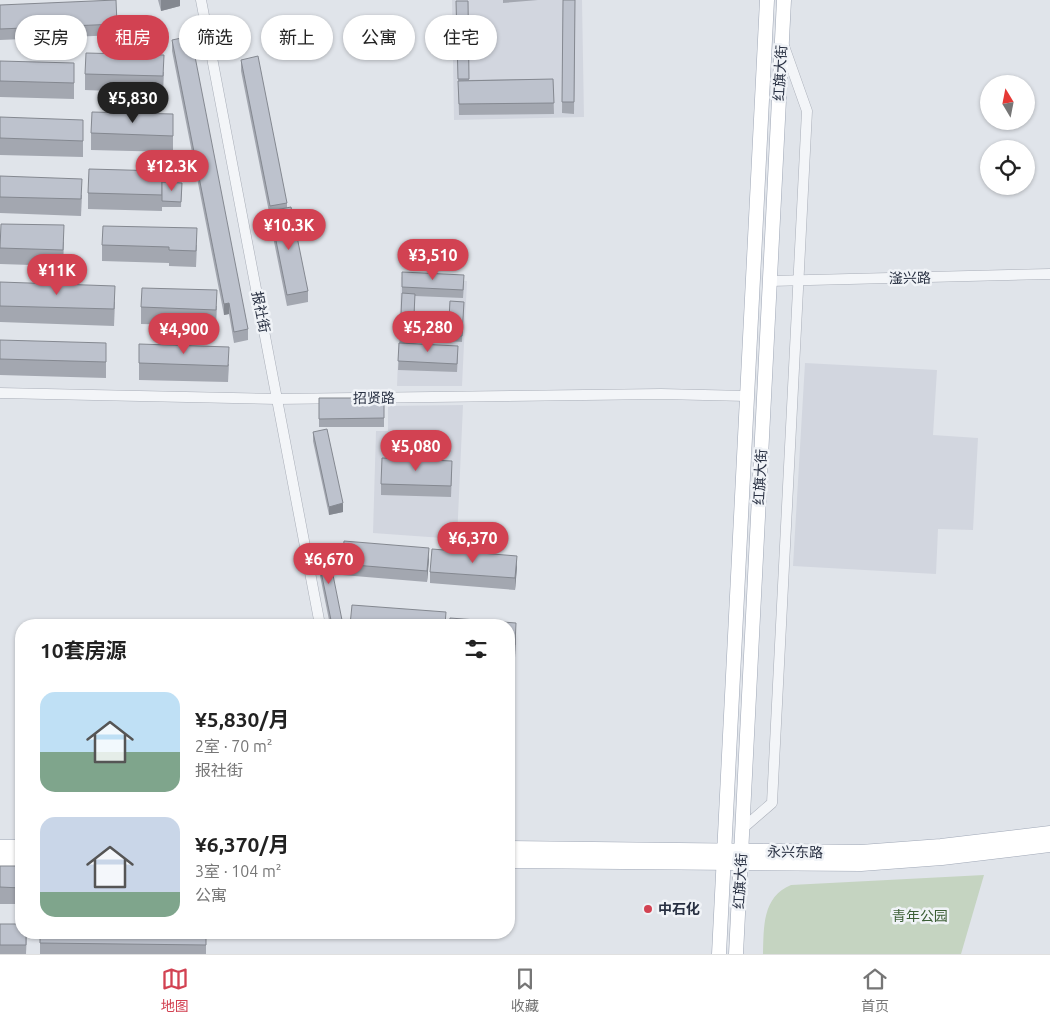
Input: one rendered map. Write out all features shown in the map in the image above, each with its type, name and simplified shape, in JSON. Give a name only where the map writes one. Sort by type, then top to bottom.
[{"type":"main road","name":"红旗大街","points":[[719,954],[767,0]]},
{"type":"main road","name":"红旗大街","points":[[736,954],[784,0]]},
{"type":"main road","name":"永兴东路","points":[[515,860],[741,857],[888,850],[1050,833]]},
{"type":"main road","name":"永兴东路","points":[[741,857],[835,864],[888,863],[1050,845]]},
{"type":"main road","points":[[0,847],[15,847]]},
{"type":"main road","name":"永兴东路","points":[[515,848],[724,857]]},
{"type":"main road","points":[[0,859],[15,859]]},
{"type":"street","name":"报社街","points":[[200,0],[319,619]]},
{"type":"street","points":[[742,829],[772,803],[799,280],[807,111],[782,40]]},
{"type":"street","name":"滏兴路","points":[[770,281],[1050,274]]},
{"type":"street","name":"招贤路","points":[[0,393],[277,399],[661,394],[747,396]]},
{"type":"shaded area","points":[[452,0],[582,0],[584,117],[454,120],[453,60],[497,60],[497,15],[452,15]]},
{"type":"shaded area","points":[[401,277],[467,281],[462,386],[397,386]]},
{"type":"shaded area","points":[[805,363],[937,370],[933,435],[978,438],[973,530],[938,529],[936,574],[793,566]]},
{"type":"shaded area","points":[[463,405],[457,539],[373,533],[376,431],[388,431],[388,406]]},
{"type":"green space","name":"青年公园","points":[[984,875],[961,954],[763,954],[766,914],[775,897],[791,885]]},
{"type":"building","points":[[116,0],[117,15],[97,15],[97,25],[87,25],[87,15],[15,15],[15,28],[0,29],[0,5]]},
{"type":"building","points":[[563,0],[575,0],[574,102],[562,102]]},
{"type":"building","points":[[456,1],[468,1],[468,15],[456,15]]},
{"type":"building","points":[[179,39],[179,60],[196,60],[248,329],[234,332],[229,303],[224,304],[172,40]]},
{"type":"building","points":[[87,53],[97,53],[97,60],[164,60],[163,76],[85,74]]},
{"type":"building","points":[[258,56],[287,203],[270,206],[241,60],[251,60],[251,58]]},
{"type":"building","points":[[458,60],[469,60],[469,79],[458,79]]},
{"type":"building","points":[[0,61],[74,63],[74,83],[0,81]]},
{"type":"building","points":[[553,79],[554,103],[459,104],[458,81]]},
{"type":"building","points":[[92,112],[173,114],[173,136],[91,133]]},
{"type":"building","points":[[0,117],[83,120],[83,141],[0,138]]},
{"type":"building","points":[[89,169],[162,171],[162,195],[88,193]]},
{"type":"building","points":[[0,176],[82,179],[81,199],[0,197]]},
{"type":"building","points":[[162,182],[182,183],[181,202],[162,201]]},
{"type":"building","points":[[291,207],[308,291],[287,295],[270,211]]},
{"type":"building","points":[[1,224],[64,225],[63,250],[0,248]]},
{"type":"building","points":[[103,226],[197,228],[196,251],[169,250],[169,247],[102,245]]},
{"type":"building","points":[[402,272],[464,275],[463,290],[402,287]]},
{"type":"building","points":[[0,282],[115,286],[114,309],[0,306]]},
{"type":"building","points":[[142,288],[217,290],[216,310],[141,307]]},
{"type":"building","points":[[402,293],[415,294],[413,336],[400,335]]},
{"type":"building","points":[[450,301],[464,302],[462,336],[448,336]]},
{"type":"building","points":[[0,340],[106,343],[106,362],[0,359]]},
{"type":"building","points":[[399,343],[458,346],[457,364],[398,361]]},
{"type":"building","points":[[139,344],[229,347],[228,366],[139,363]]},
{"type":"building","points":[[319,398],[384,398],[384,418],[319,419]]},
{"type":"building","points":[[327,429],[343,503],[329,507],[313,432]]},
{"type":"building","points":[[382,458],[452,461],[451,486],[381,484]]},
{"type":"building","points":[[344,541],[429,548],[427,571],[342,564]]},
{"type":"building","points":[[327,545],[342,619],[331,619],[316,547]]},
{"type":"building","points":[[432,549],[517,556],[515,578],[430,572]]},
{"type":"building","points":[[352,605],[446,612],[445,619],[351,619]]},
{"type":"building","points":[[0,866],[15,866],[15,888],[0,887]]},
{"type":"building","points":[[0,924],[15,924],[15,939],[26,939],[26,945],[0,945]]},
{"type":"building","points":[[40,939],[206,939],[206,945],[40,943]]},
{"type":"place","name":"中石化","points":[[648,909]]}]
